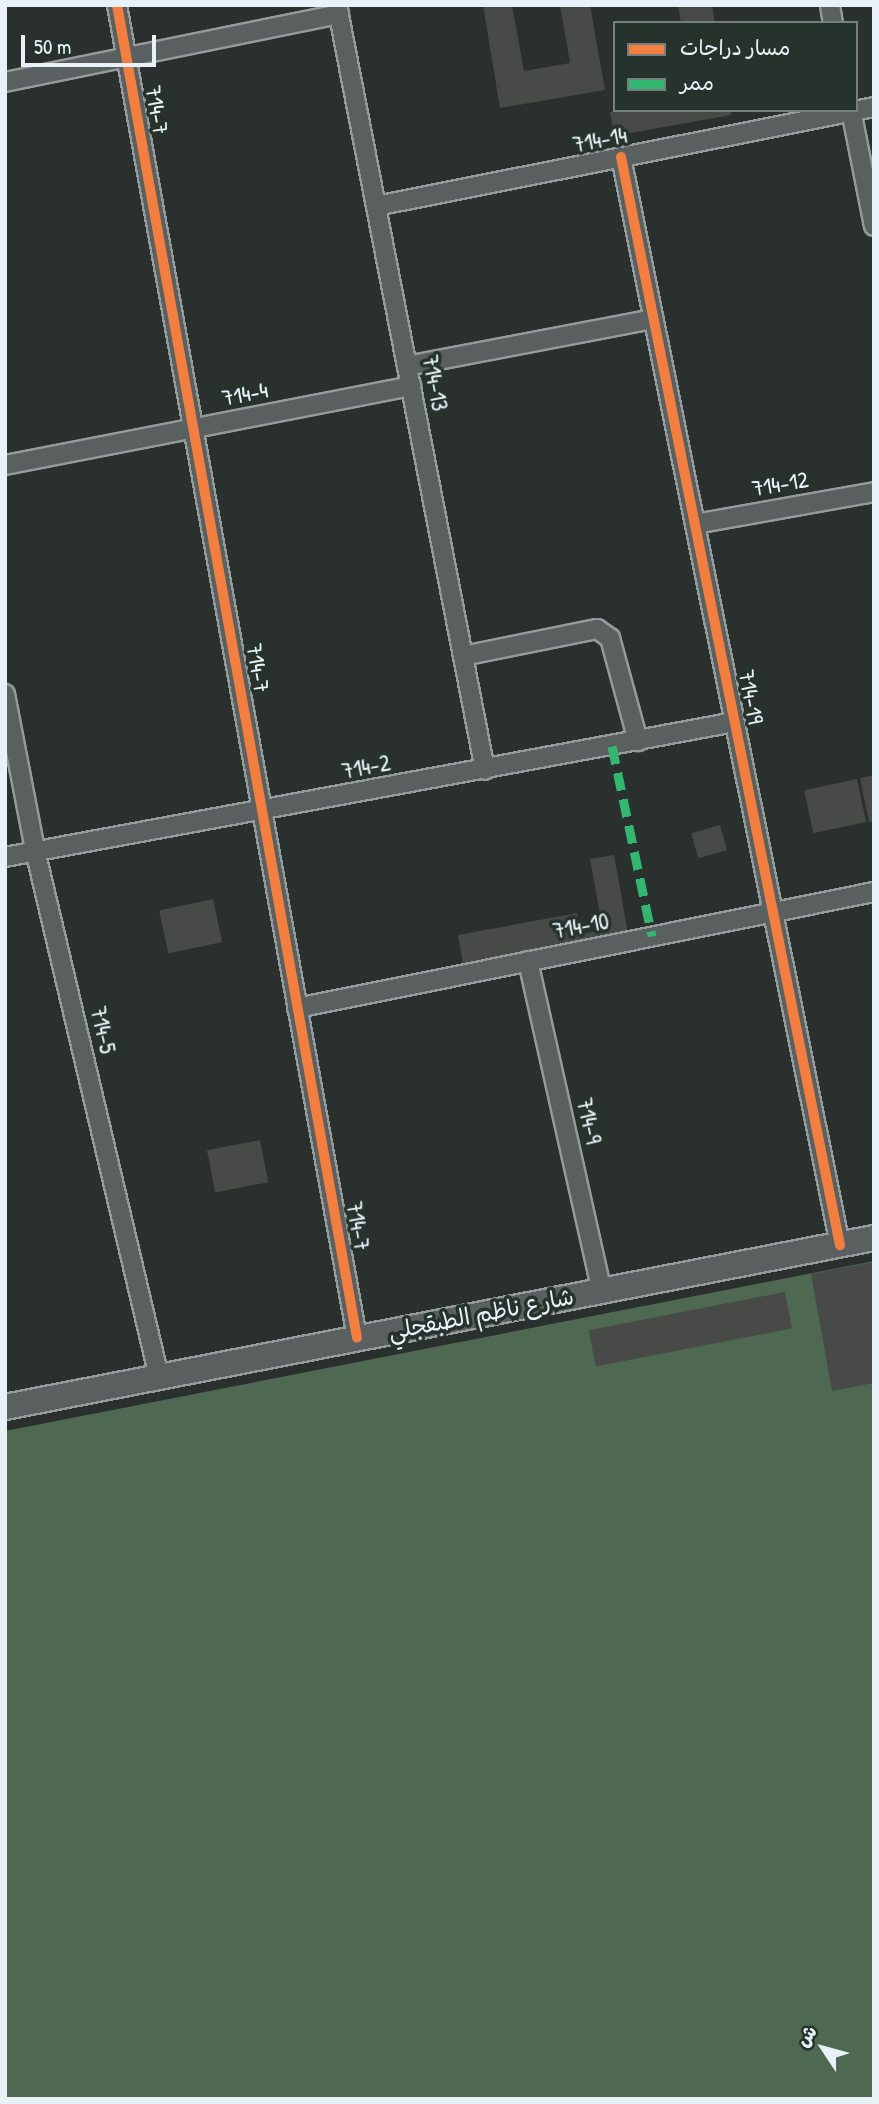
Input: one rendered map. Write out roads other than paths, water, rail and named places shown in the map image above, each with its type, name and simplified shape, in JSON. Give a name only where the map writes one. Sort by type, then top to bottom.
[{"type":"main road","name":"شارع ناظم الطبقجلي","points":[[5,1407],[874,1238]]},
{"type":"street","name":"714-7","points":[[117,5],[357,1338]]},
{"type":"street","points":[[5,82],[126,58],[338,10]]},
{"type":"street","name":"714-13","points":[[338,10],[485,769]]},
{"type":"street","name":"714-14","points":[[376,206],[846,112]]},
{"type":"street","points":[[851,112],[874,226]]},
{"type":"street","name":"714-19","points":[[621,157],[840,1245]]},
{"type":"street","points":[[407,366],[654,319]]},
{"type":"street","name":"714-4","points":[[5,465],[411,386]]},
{"type":"street","name":"714-12","points":[[695,524],[874,492]]},
{"type":"street","points":[[463,656],[597,629],[610,638],[638,741]]},
{"type":"street","name":"714-5","points":[[5,694],[35,850],[159,1377]]},
{"type":"street","name":"714-2","points":[[5,857],[262,812],[735,722]]},
{"type":"street","name":"714-10","points":[[298,1008],[874,892]]},
{"type":"street","name":"714-9","points":[[528,961],[602,1291]]}]
